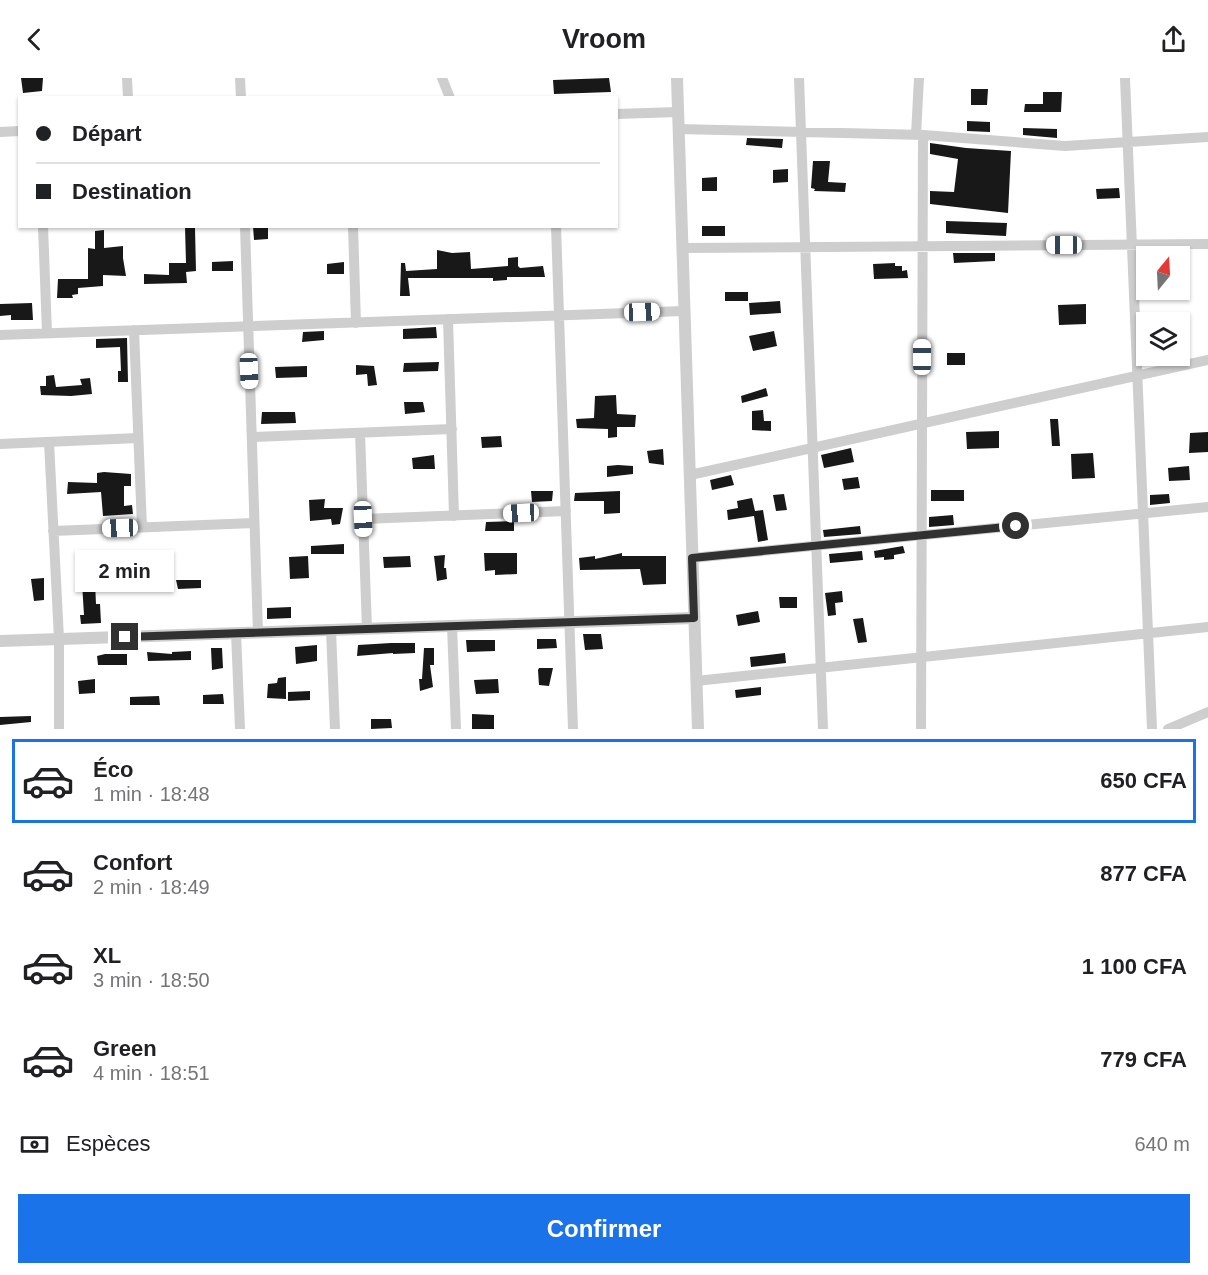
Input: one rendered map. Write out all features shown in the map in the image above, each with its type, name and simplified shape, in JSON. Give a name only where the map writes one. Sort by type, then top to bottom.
[{"type":"street","points":[[127,78],[128,96]]},
{"type":"street","points":[[240,78],[241,96]]},
{"type":"street","points":[[442,78],[449,96]]},
{"type":"street","points":[[676,78],[698,729]]},
{"type":"street","points":[[799,78],[823,729]]},
{"type":"street","points":[[920,78],[921,729]]},
{"type":"street","points":[[1125,78],[1152,729]]},
{"type":"street","points":[[618,114],[678,112]]},
{"type":"street","points":[[678,129],[919,135],[1065,146],[1208,137]]},
{"type":"street","points":[[0,132],[18,131]]},
{"type":"street","points":[[43,228],[47,333]]},
{"type":"street","points":[[245,228],[258,632]]},
{"type":"street","points":[[353,228],[356,322]]},
{"type":"street","points":[[556,228],[573,729]]},
{"type":"street","points":[[682,248],[1208,244]]},
{"type":"street","points":[[0,335],[684,311]]},
{"type":"street","points":[[448,319],[454,516]]},
{"type":"street","points":[[134,330],[142,527]]},
{"type":"street","points":[[690,475],[1208,360]]},
{"type":"street","points":[[252,437],[452,429]]},
{"type":"street","points":[[360,432],[367,629]]},
{"type":"street","points":[[0,444],[138,438]]},
{"type":"street","points":[[49,442],[59,639],[59,729]]},
{"type":"street","points":[[692,558],[1208,507]]},
{"type":"street","points":[[363,519],[566,511]]},
{"type":"street","points":[[53,531],[254,523]]},
{"type":"street","points":[[0,641],[694,618]]},
{"type":"street","points":[[452,626],[456,729]]},
{"type":"street","points":[[696,681],[1208,627]]},
{"type":"street","points":[[332,630],[335,729]]},
{"type":"street","points":[[236,633],[240,729]]},
{"type":"street","points":[[1168,729],[1208,712]]},
{"type":"building","points":[[21,78],[43,78],[42,91],[23,93]]},
{"type":"building","points":[[609,78],[611,92],[554,94],[553,80]]},
{"type":"building","points":[[971,89],[988,89],[987,105],[971,105]]},
{"type":"building","points":[[1043,92],[1062,92],[1061,112],[1024,112],[1025,104],[1043,104]]},
{"type":"building","points":[[967,121],[990,122],[990,132],[967,131]]},
{"type":"building","points":[[1023,128],[1057,129],[1057,138],[1023,135]]},
{"type":"building","points":[[747,138],[783,139],[782,148],[746,145]]},
{"type":"building","points":[[930,143],[1011,151],[1008,213],[930,204],[930,191],[954,192],[958,159],[930,154]]},
{"type":"building","points":[[813,161],[830,161],[828,182],[846,183],[845,192],[814,191],[815,189],[811,188]]},
{"type":"building","points":[[788,169],[788,182],[773,183],[773,170]]},
{"type":"building","points":[[717,177],[717,191],[702,191],[702,178]]},
{"type":"building","points":[[1119,188],[1120,198],[1097,199],[1096,189]]},
{"type":"building","points":[[946,221],[1007,223],[1006,236],[946,233]]},
{"type":"building","points":[[702,226],[725,226],[725,236],[702,236]]},
{"type":"building","points":[[185,228],[195,228],[196,271],[186,272],[187,283],[144,284],[144,274],[169,275],[169,263],[186,263]]},
{"type":"building","points":[[253,228],[268,228],[268,239],[254,240]]},
{"type":"building","points":[[104,230],[104,248],[123,246],[126,276],[103,275],[103,286],[78,288],[78,294],[72,295],[73,298],[57,298],[58,279],[88,279],[88,248],[95,249],[95,231]]},
{"type":"building","points":[[437,250],[452,253],[470,252],[471,269],[508,266],[508,258],[518,257],[520,268],[543,266],[545,277],[507,277],[507,280],[493,281],[493,278],[408,278],[410,296],[400,296],[401,263],[405,263],[406,271],[437,269]]},
{"type":"building","points":[[953,253],[995,253],[995,261],[954,263]]},
{"type":"building","points":[[233,261],[233,271],[212,271],[212,262]]},
{"type":"building","points":[[344,262],[344,274],[327,274],[327,264]]},
{"type":"building","points":[[895,263],[895,266],[902,266],[902,271],[907,270],[908,278],[874,279],[873,264]]},
{"type":"building","points":[[725,292],[748,292],[748,301],[725,301]]},
{"type":"building","points":[[780,301],[781,313],[750,315],[749,303]]},
{"type":"building","points":[[32,303],[33,320],[11,320],[11,315],[0,316],[0,304]]},
{"type":"building","points":[[1086,304],[1086,324],[1059,325],[1058,305]]},
{"type":"building","points":[[436,327],[437,338],[403,339],[403,329]]},
{"type":"building","points":[[324,331],[324,340],[302,342],[303,332]]},
{"type":"building","points":[[774,331],[777,346],[753,351],[749,336]]},
{"type":"building","points":[[127,338],[128,382],[118,382],[118,371],[121,371],[120,347],[96,348],[96,339]]},
{"type":"building","points":[[947,353],[965,353],[965,365],[947,365]]},
{"type":"building","points":[[439,362],[438,371],[403,372],[404,363]]},
{"type":"building","points":[[356,365],[374,366],[377,385],[368,386],[367,374],[356,375]]},
{"type":"building","points":[[307,366],[307,377],[276,378],[275,367]]},
{"type":"building","points":[[54,375],[56,387],[82,385],[80,379],[90,378],[92,394],[41,395],[40,386],[46,386],[46,376]]},
{"type":"building","points":[[766,388],[768,396],[742,403],[741,396]]},
{"type":"building","points":[[616,395],[617,414],[636,415],[635,427],[617,427],[617,437],[608,438],[608,429],[577,428],[576,419],[594,418],[595,396]]},
{"type":"building","points":[[404,402],[423,402],[425,412],[405,414]]},
{"type":"building","points":[[763,410],[764,421],[771,421],[771,431],[752,430],[752,411]]},
{"type":"building","points":[[262,412],[295,412],[296,423],[261,424]]},
{"type":"building","points":[[1050,419],[1058,419],[1060,446],[1052,446]]},
{"type":"building","points":[[999,431],[999,448],[967,449],[966,432]]},
{"type":"building","points":[[1208,432],[1208,452],[1189,453],[1190,433]]},
{"type":"building","points":[[501,436],[502,447],[482,448],[481,437]]},
{"type":"building","points":[[851,448],[854,462],[824,468],[821,455]]},
{"type":"building","points":[[663,449],[664,465],[649,463],[647,451]]},
{"type":"building","points":[[1093,453],[1095,478],[1072,479],[1071,454]]},
{"type":"building","points":[[434,455],[435,469],[413,469],[412,458]]},
{"type":"building","points":[[607,466],[633,466],[633,474],[607,477]]},
{"type":"building","points":[[1189,466],[1190,480],[1169,481],[1168,468]]},
{"type":"building","points":[[97,473],[131,474],[131,486],[124,486],[124,506],[132,505],[133,514],[103,516],[101,492],[67,494],[68,482],[97,483]]},
{"type":"building","points":[[731,475],[734,485],[712,490],[710,480]]},
{"type":"building","points":[[858,477],[860,488],[844,490],[842,479]]},
{"type":"building","points":[[931,490],[964,490],[964,501],[931,501]]},
{"type":"building","points":[[531,491],[553,491],[552,501],[532,502]]},
{"type":"building","points":[[620,491],[620,513],[604,514],[604,501],[574,501],[575,493]]},
{"type":"building","points":[[784,494],[787,510],[776,511],[773,495]]},
{"type":"building","points":[[1169,494],[1170,503],[1150,505],[1150,495]]},
{"type":"building","points":[[752,498],[755,511],[763,510],[768,540],[758,542],[754,516],[728,520],[727,510],[738,508],[737,501]]},
{"type":"building","points":[[325,499],[324,508],[343,508],[340,524],[332,525],[331,519],[310,521],[309,500]]},
{"type":"building","points":[[953,515],[954,525],[929,527],[929,517]]},
{"type":"building","points":[[514,521],[514,531],[485,531],[486,522]]},
{"type":"building","points":[[860,526],[861,534],[824,537],[823,530]]},
{"type":"building","points":[[344,544],[344,554],[311,554],[311,546]]},
{"type":"building","points":[[903,546],[905,553],[894,555],[894,559],[875,558],[874,551]]},
{"type":"building","points":[[862,551],[863,560],[830,563],[829,554]]},
{"type":"building","points":[[484,553],[517,553],[517,574],[495,575],[495,570],[485,571]]},
{"type":"building","points":[[622,553],[622,556],[666,556],[666,584],[643,585],[640,569],[580,570],[579,558],[595,556],[595,559]]},
{"type":"building","points":[[445,555],[444,568],[446,568],[447,579],[437,581],[434,556]]},
{"type":"building","points":[[308,556],[309,578],[290,579],[289,557]]},
{"type":"building","points":[[410,556],[411,567],[384,568],[383,557]]},
{"type":"building","points":[[109,562],[169,564],[169,574],[124,575],[125,588],[99,588],[99,579],[111,579]]},
{"type":"building","points":[[44,578],[44,600],[34,601],[31,579]]},
{"type":"building","points":[[176,580],[201,580],[201,588],[178,589]]},
{"type":"building","points":[[95,582],[96,604],[100,604],[101,623],[81,624],[80,615],[84,615],[82,583]]},
{"type":"building","points":[[842,591],[843,602],[835,603],[836,615],[828,616],[825,593]]},
{"type":"building","points":[[779,597],[797,597],[797,608],[780,608]]},
{"type":"building","points":[[291,607],[291,618],[267,619],[267,608]]},
{"type":"building","points":[[758,611],[760,622],[738,626],[736,615]]},
{"type":"building","points":[[863,618],[867,642],[858,643],[853,619]]},
{"type":"building","points":[[583,634],[601,634],[603,649],[585,650]]},
{"type":"building","points":[[537,639],[556,639],[557,648],[537,649]]},
{"type":"building","points":[[466,640],[495,640],[495,651],[467,652]]},
{"type":"building","points":[[415,643],[415,653],[357,656],[358,645]]},
{"type":"building","points":[[317,645],[317,661],[296,664],[295,647]]},
{"type":"building","points":[[211,648],[222,648],[223,668],[212,670]]},
{"type":"building","points":[[424,648],[434,648],[434,665],[430,665],[433,687],[420,691],[419,679],[422,679]]},
{"type":"building","points":[[191,651],[191,660],[148,661],[147,652],[172,654],[172,652]]},
{"type":"building","points":[[785,653],[786,663],[751,667],[750,657]]},
{"type":"building","points":[[127,654],[127,665],[98,665],[97,656]]},
{"type":"building","points":[[539,668],[553,668],[549,686],[539,685]]},
{"type":"building","points":[[286,677],[286,699],[267,698],[268,684],[277,683],[278,678]]},
{"type":"building","points":[[95,679],[95,693],[79,694],[78,681]]},
{"type":"building","points":[[498,679],[499,693],[476,694],[474,680]]},
{"type":"building","points":[[761,687],[761,695],[736,698],[735,690]]},
{"type":"building","points":[[310,691],[310,700],[288,701],[288,692]]},
{"type":"building","points":[[223,694],[224,704],[203,704],[203,695]]},
{"type":"building","points":[[159,696],[160,705],[130,705],[130,697]]},
{"type":"building","points":[[472,714],[494,715],[494,729],[472,729]]},
{"type":"building","points":[[31,716],[31,722],[0,725],[0,717]]},
{"type":"building","points":[[371,719],[391,719],[392,728],[371,729]]},
{"type":"route","points":[[125,637],[694,618],[692,558],[1016,526]]}]
